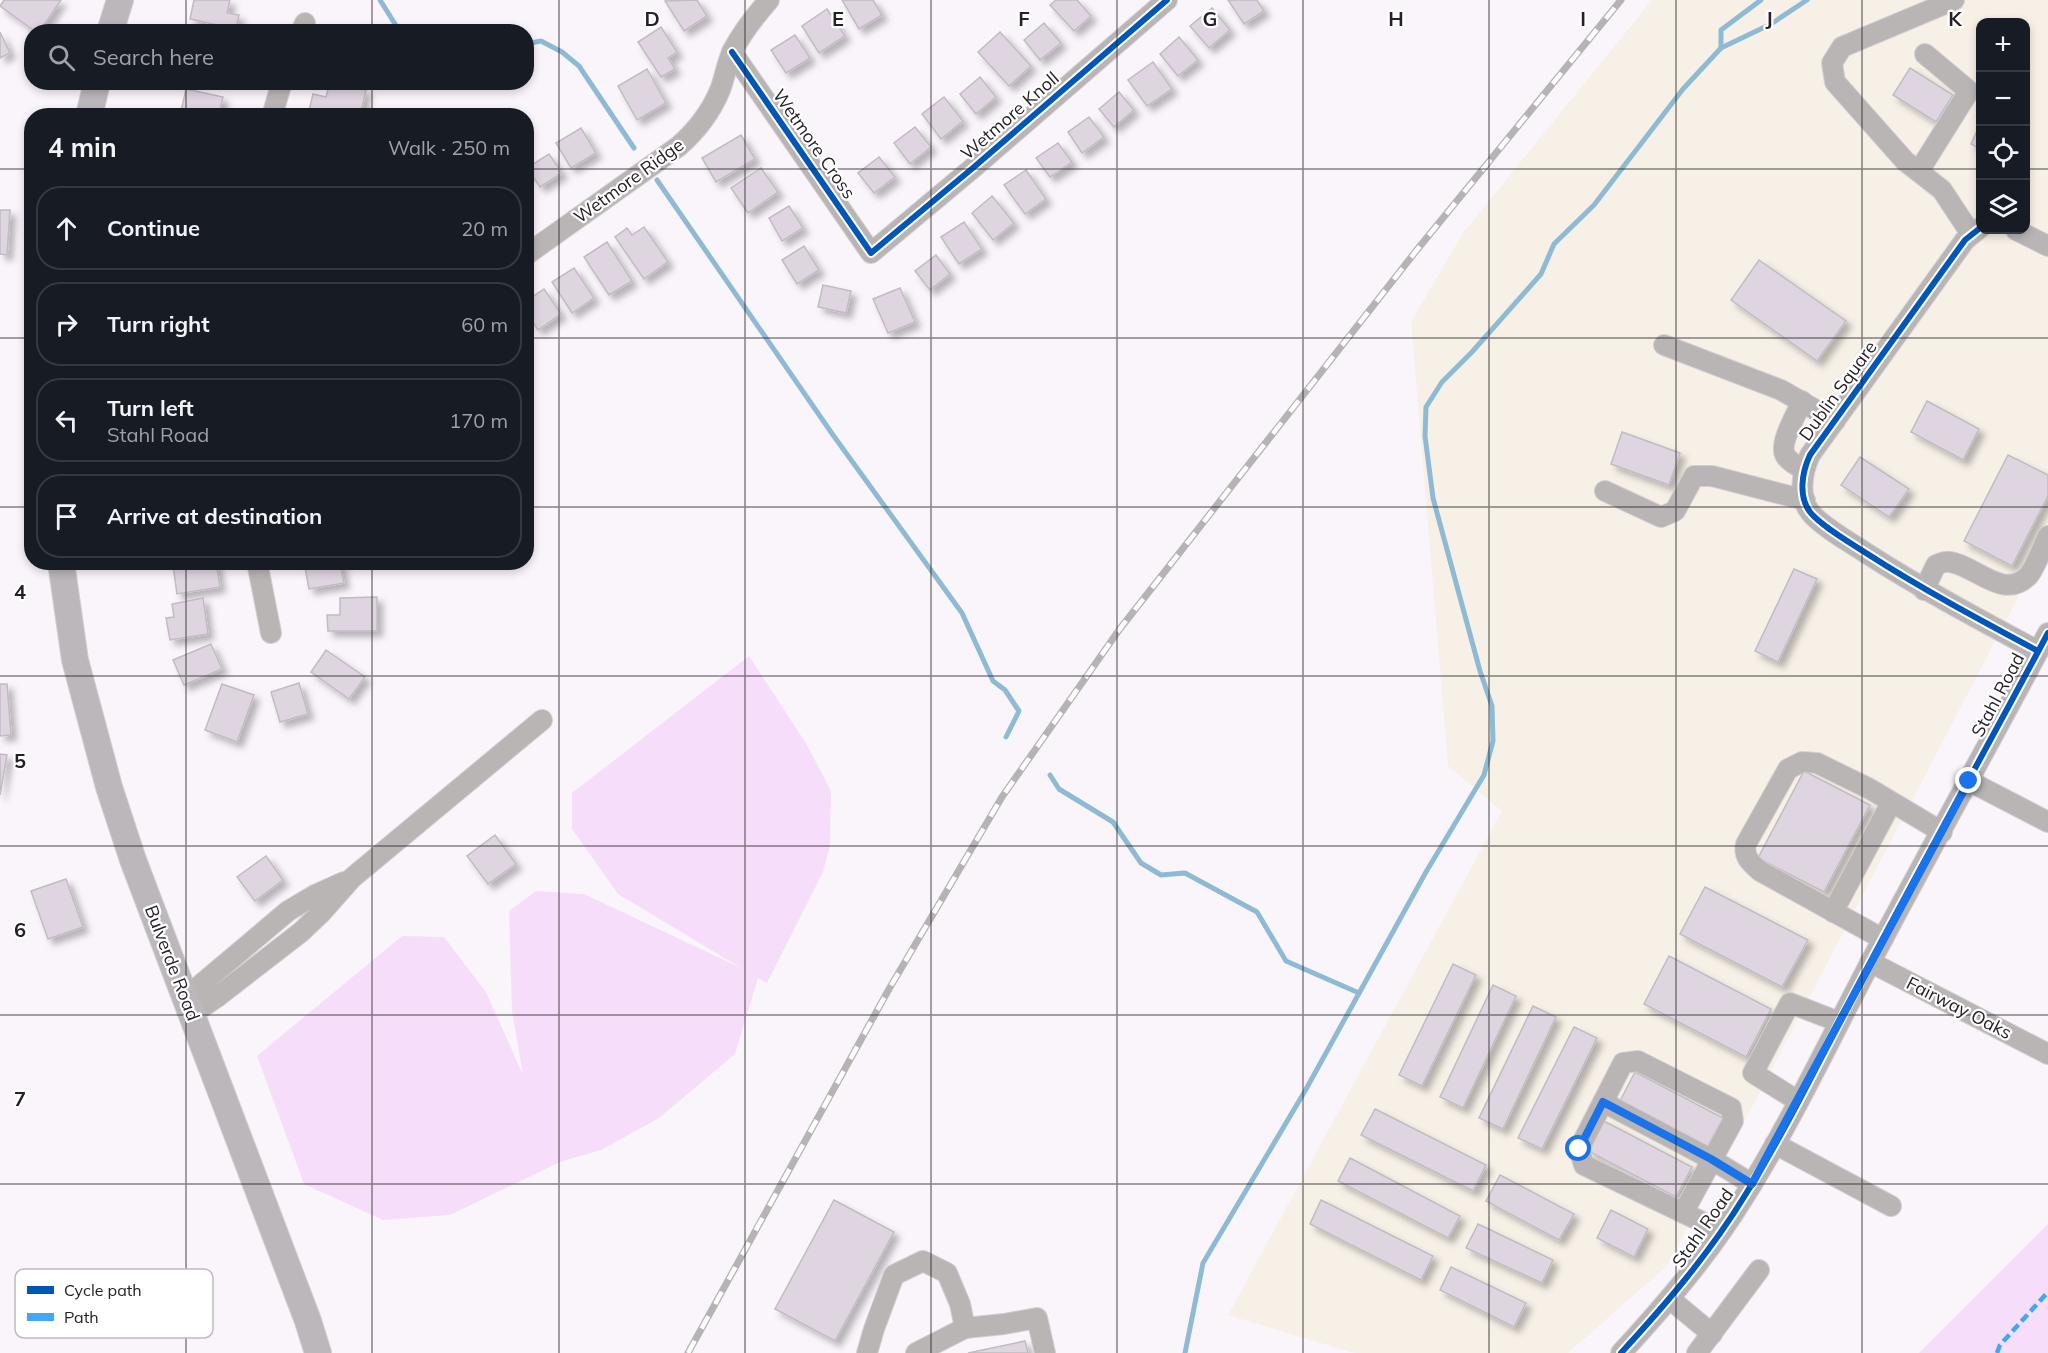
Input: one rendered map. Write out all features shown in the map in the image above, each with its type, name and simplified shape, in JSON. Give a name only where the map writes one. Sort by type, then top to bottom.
[{"type":"main road","points":[[112,24],[120,0]]},
{"type":"main road","points":[[91,108],[95,90]]},
{"type":"main road","name":"Bulverde Road","points":[[62,570],[75,660],[109,787],[133,860],[308,1321],[313,1351]]},
{"type":"street","name":"Wetmore Ridge","points":[[534,249],[679,146],[692,134],[709,112],[732,52],[747,26],[769,0]]},
{"type":"street","name":"Wetmore Knoll","points":[[871,254],[1167,0]]},
{"type":"street","points":[[1954,0],[1842,47],[1832,63],[1835,82],[1905,161],[1942,190],[1976,231]]},
{"type":"street","name":"Wetmore Cross","points":[[732,52],[871,254]]},
{"type":"street","points":[[1919,171],[1969,91],[1925,54]]},
{"type":"street","points":[[274,108],[280,90]]},
{"type":"street","name":"Dublin Square","points":[[1805,500],[1802,486],[1804,470],[1810,455],[1965,240],[1976,231]]},
{"type":"street","points":[[2024,234],[2048,246]]},
{"type":"street","points":[[1664,345],[1781,390],[1834,421]]},
{"type":"street","points":[[1802,401],[1784,441],[1784,449],[1792,463],[1804,470]]},
{"type":"street","points":[[1605,491],[1661,517],[1675,511],[1694,476],[1712,476],[1805,500],[1809,511],[1817,519],[1851,543],[1924,590],[2038,651]]},
{"type":"street","points":[[1924,590],[1936,565],[1947,561],[1959,564],[1998,584],[2010,584],[2020,580],[2029,574],[2048,536]]},
{"type":"street","points":[[259,570],[271,633]]},
{"type":"street","name":"Stahl Road","points":[[1620,1353],[1670,1299],[1700,1262],[1752,1184],[2048,633]]},
{"type":"street","points":[[188,1006],[288,911],[315,895],[352,878],[542,720]]},
{"type":"street","points":[[1883,939],[1760,871],[1748,860],[1744,851],[1746,844],[1788,768],[1802,762],[1817,763],[1870,789],[1942,832]]},
{"type":"street","points":[[1969,781],[2048,822]]},
{"type":"street","points":[[1833,912],[1891,803]]},
{"type":"street","name":"Fairway Oaks","points":[[1870,962],[2048,1054]]},
{"type":"street","points":[[1798,1101],[1753,1073],[1790,1003],[1839,1022]]},
{"type":"street","points":[[1683,1213],[1733,1121],[1731,1108],[1638,1061],[1623,1063],[1579,1149],[1584,1165],[1721,1232]]},
{"type":"street","points":[[1603,1102],[1711,1159],[1752,1184]]},
{"type":"street","points":[[1775,1144],[1891,1206]]},
{"type":"street","points":[[867,1353],[894,1275],[923,1261],[947,1273],[960,1304],[965,1328]]},
{"type":"street","points":[[1697,1353],[1759,1269]]},
{"type":"street","points":[[1670,1299],[1712,1334]]},
{"type":"street","points":[[916,1353],[965,1328],[1037,1318],[1045,1353]]},
{"type":"shaded area","points":[[1652,0],[2048,0],[2048,540],[1666,1267],[1568,1353],[1354,1353],[1228,1315],[1502,811],[1448,766],[1411,322],[1463,233]]},
{"type":"shaded area","points":[[749,656],[807,745],[831,791],[830,846],[823,872],[767,983],[758,978],[735,1054],[659,1118],[601,1150],[560,1162],[450,1215],[383,1220],[304,1184],[257,1056],[402,936],[444,937],[486,992],[523,1075],[512,1011],[509,911],[536,891],[584,894],[741,968],[618,894],[572,829],[572,793]]},
{"type":"shaded area","points":[[2048,1224],[2048,1353],[1919,1353]]},
{"type":"building","points":[[4,0],[61,0],[44,24],[25,24],[0,6]]},
{"type":"building","points":[[194,0],[230,0],[227,13],[239,15],[237,24],[213,24],[190,19]]},
{"type":"building","points":[[697,0],[707,16],[684,31],[665,1]]},
{"type":"building","points":[[842,0],[873,0],[882,15],[859,29]]},
{"type":"building","points":[[1056,0],[1077,0],[1091,16],[1074,31],[1050,5]]},
{"type":"building","points":[[1228,0],[1257,0],[1264,11],[1244,24]]},
{"type":"building","points":[[1212,8],[1230,30],[1209,48],[1190,26]]},
{"type":"building","points":[[827,9],[845,36],[819,53],[802,26]]},
{"type":"building","points":[[1044,23],[1061,43],[1040,60],[1024,40]]},
{"type":"building","points":[[661,27],[677,52],[668,58],[675,69],[661,77],[638,42]]},
{"type":"building","points":[[0,32],[10,53],[0,58]]},
{"type":"building","points":[[1000,32],[1031,66],[1009,86],[978,52]]},
{"type":"building","points":[[795,35],[810,58],[786,73],[771,50]]},
{"type":"building","points":[[1179,37],[1198,60],[1178,76],[1160,54]]},
{"type":"building","points":[[1153,62],[1172,89],[1147,106],[1128,80]]},
{"type":"building","points":[[1910,68],[1953,95],[1936,122],[1893,95]]},
{"type":"building","points":[[647,69],[666,103],[637,120],[618,86]]},
{"type":"building","points":[[980,77],[996,97],[976,114],[960,94]]},
{"type":"building","points":[[186,90],[223,97],[220,108],[182,108]]},
{"type":"building","points":[[328,90],[366,90],[362,108],[310,108],[313,94],[326,97]]},
{"type":"building","points":[[1119,92],[1134,110],[1114,127],[1099,109]]},
{"type":"building","points":[[944,97],[963,121],[941,139],[922,114]]},
{"type":"building","points":[[1089,117],[1104,137],[1082,153],[1068,132]]},
{"type":"building","points":[[915,127],[931,147],[910,164],[894,143]]},
{"type":"building","points":[[581,128],[596,153],[571,168],[556,143]]},
{"type":"building","points":[[1976,133],[1976,147],[1971,144]]},
{"type":"building","points":[[741,135],[755,159],[716,182],[702,158]]},
{"type":"building","points":[[1058,143],[1072,162],[1050,177],[1036,158]]},
{"type":"building","points":[[549,154],[562,173],[540,187],[534,178],[534,164]]},
{"type":"building","points":[[879,157],[895,177],[874,193],[858,173]]},
{"type":"building","points":[[761,168],[778,192],[748,213],[731,188]]},
{"type":"building","points":[[1026,170],[1046,199],[1025,214],[1004,185]]},
{"type":"building","points":[[992,196],[1014,223],[993,240],[972,213]]},
{"type":"building","points":[[789,206],[803,228],[782,241],[769,218]]},
{"type":"building","points":[[0,210],[10,210],[7,255],[0,254]]},
{"type":"building","points":[[964,222],[982,249],[959,264],[941,237]]},
{"type":"building","points":[[644,227],[668,262],[644,279],[615,237],[627,228],[632,235]]},
{"type":"building","points":[[607,242],[632,281],[609,295],[584,257]]},
{"type":"building","points":[[804,246],[819,270],[797,284],[782,260]]},
{"type":"building","points":[[936,255],[950,274],[930,290],[915,271]]},
{"type":"building","points":[[1759,260],[1846,321],[1817,361],[1731,300]]},
{"type":"building","points":[[574,268],[594,298],[572,313],[552,282]]},
{"type":"building","points":[[823,285],[851,291],[846,313],[818,307]]},
{"type":"building","points":[[900,288],[915,322],[888,333],[873,299]]},
{"type":"building","points":[[544,289],[561,314],[538,330],[534,324],[534,296]]},
{"type":"building","points":[[1927,401],[1979,429],[1963,460],[1911,432]]},
{"type":"building","points":[[1622,432],[1680,453],[1669,485],[1611,464]]},
{"type":"building","points":[[2008,455],[2048,475],[2048,496],[2012,566],[1964,541]]},
{"type":"building","points":[[1860,457],[1909,489],[1889,517],[1841,485]]},
{"type":"building","points":[[1794,569],[1817,579],[1778,662],[1755,651]]},
{"type":"building","points":[[174,570],[217,570],[220,587],[177,594]]},
{"type":"building","points":[[305,570],[342,570],[344,583],[309,589]]},
{"type":"building","points":[[377,597],[377,631],[328,631],[327,615],[340,615],[340,598]]},
{"type":"building","points":[[203,598],[208,634],[170,640],[166,618],[174,617],[172,604]]},
{"type":"building","points":[[211,644],[222,669],[184,685],[173,660]]},
{"type":"building","points":[[326,650],[365,677],[349,699],[311,672]]},
{"type":"building","points":[[299,683],[308,714],[280,722],[271,692]]},
{"type":"building","points":[[0,684],[7,684],[11,735],[0,736]]},
{"type":"building","points":[[222,684],[254,695],[237,742],[205,730]]},
{"type":"building","points":[[0,754],[7,755],[0,795]]},
{"type":"building","points":[[1804,771],[1870,805],[1824,892],[1758,858]]},
{"type":"building","points":[[495,835],[516,864],[488,884],[467,856]]},
{"type":"building","points":[[266,856],[283,880],[255,901],[237,877]]},
{"type":"building","points":[[66,879],[83,927],[48,939],[31,891]]},
{"type":"building","points":[[1705,887],[1808,940],[1782,987],[1680,934]]},
{"type":"building","points":[[1669,956],[1771,1009],[1746,1057],[1644,1004]]},
{"type":"building","points":[[1453,964],[1476,975],[1422,1086],[1399,1075]]},
{"type":"building","points":[[1493,985],[1516,996],[1463,1108],[1440,1097]]},
{"type":"building","points":[[1533,1006],[1556,1017],[1503,1129],[1479,1118]]},
{"type":"building","points":[[1574,1027],[1597,1038],[1542,1149],[1518,1138]]},
{"type":"building","points":[[1635,1072],[1723,1118],[1706,1149],[1619,1103]]},
{"type":"building","points":[[1375,1109],[1486,1165],[1473,1191],[1361,1135]]},
{"type":"building","points":[[1604,1121],[1692,1167],[1676,1197],[1588,1151]]},
{"type":"building","points":[[1350,1158],[1460,1216],[1448,1238],[1338,1181]]},
{"type":"building","points":[[1500,1175],[1574,1214],[1559,1240],[1486,1201]]},
{"type":"building","points":[[834,1200],[894,1232],[835,1341],[775,1309]]},
{"type":"building","points":[[1321,1200],[1433,1256],[1421,1280],[1310,1224]]},
{"type":"building","points":[[1611,1210],[1648,1229],[1634,1257],[1597,1238]]},
{"type":"building","points":[[1478,1224],[1553,1260],[1542,1283],[1466,1248]]},
{"type":"building","points":[[1451,1267],[1526,1303],[1514,1327],[1440,1290]]},
{"type":"building","points":[[1025,1341],[1028,1353],[968,1353]]},
{"type":"waterway","points":[[380,0],[395,24]]},
{"type":"waterway","points":[[1721,48],[1721,30],[1761,0]]},
{"type":"waterway","points":[[1185,1353],[1203,1263],[1305,1091],[1426,872],[1484,775],[1493,741],[1492,706],[1480,671],[1433,498],[1425,436],[1426,407],[1442,382],[1472,352],[1541,274],[1554,244],[1594,205],[1683,89],[1721,48],[1771,24],[1807,0]]},
{"type":"waterway","points":[[534,42],[541,41],[562,52],[579,66],[634,148]]},
{"type":"waterway","points":[[657,180],[833,435],[962,613],[993,681],[1005,690],[1019,711],[1006,737]]},
{"type":"waterway","points":[[1050,775],[1059,789],[1113,822],[1141,863],[1161,875],[1185,873],[1257,912],[1286,961],[1359,993]]},
{"type":"railway","points":[[688,1353],[889,989],[1002,797],[1119,630],[1416,251],[1621,0]]},
{"type":"marked path","points":[[1997,1353],[2000,1345],[2048,1292]]},
{"type":"cycle path","points":[[732,52],[871,253],[1167,0]]},
{"type":"cycle path","points":[[1976,231],[1965,240],[1810,455],[1803,476],[1804,499],[1810,512],[1837,534],[1930,592],[2038,651]]},
{"type":"cycle path","points":[[1621,1353],[1702,1258],[1731,1218],[1761,1169],[2048,633]]},
{"type":"route","points":[[1579,1149],[1603,1102],[1711,1159],[1752,1184],[1969,781]]}]
